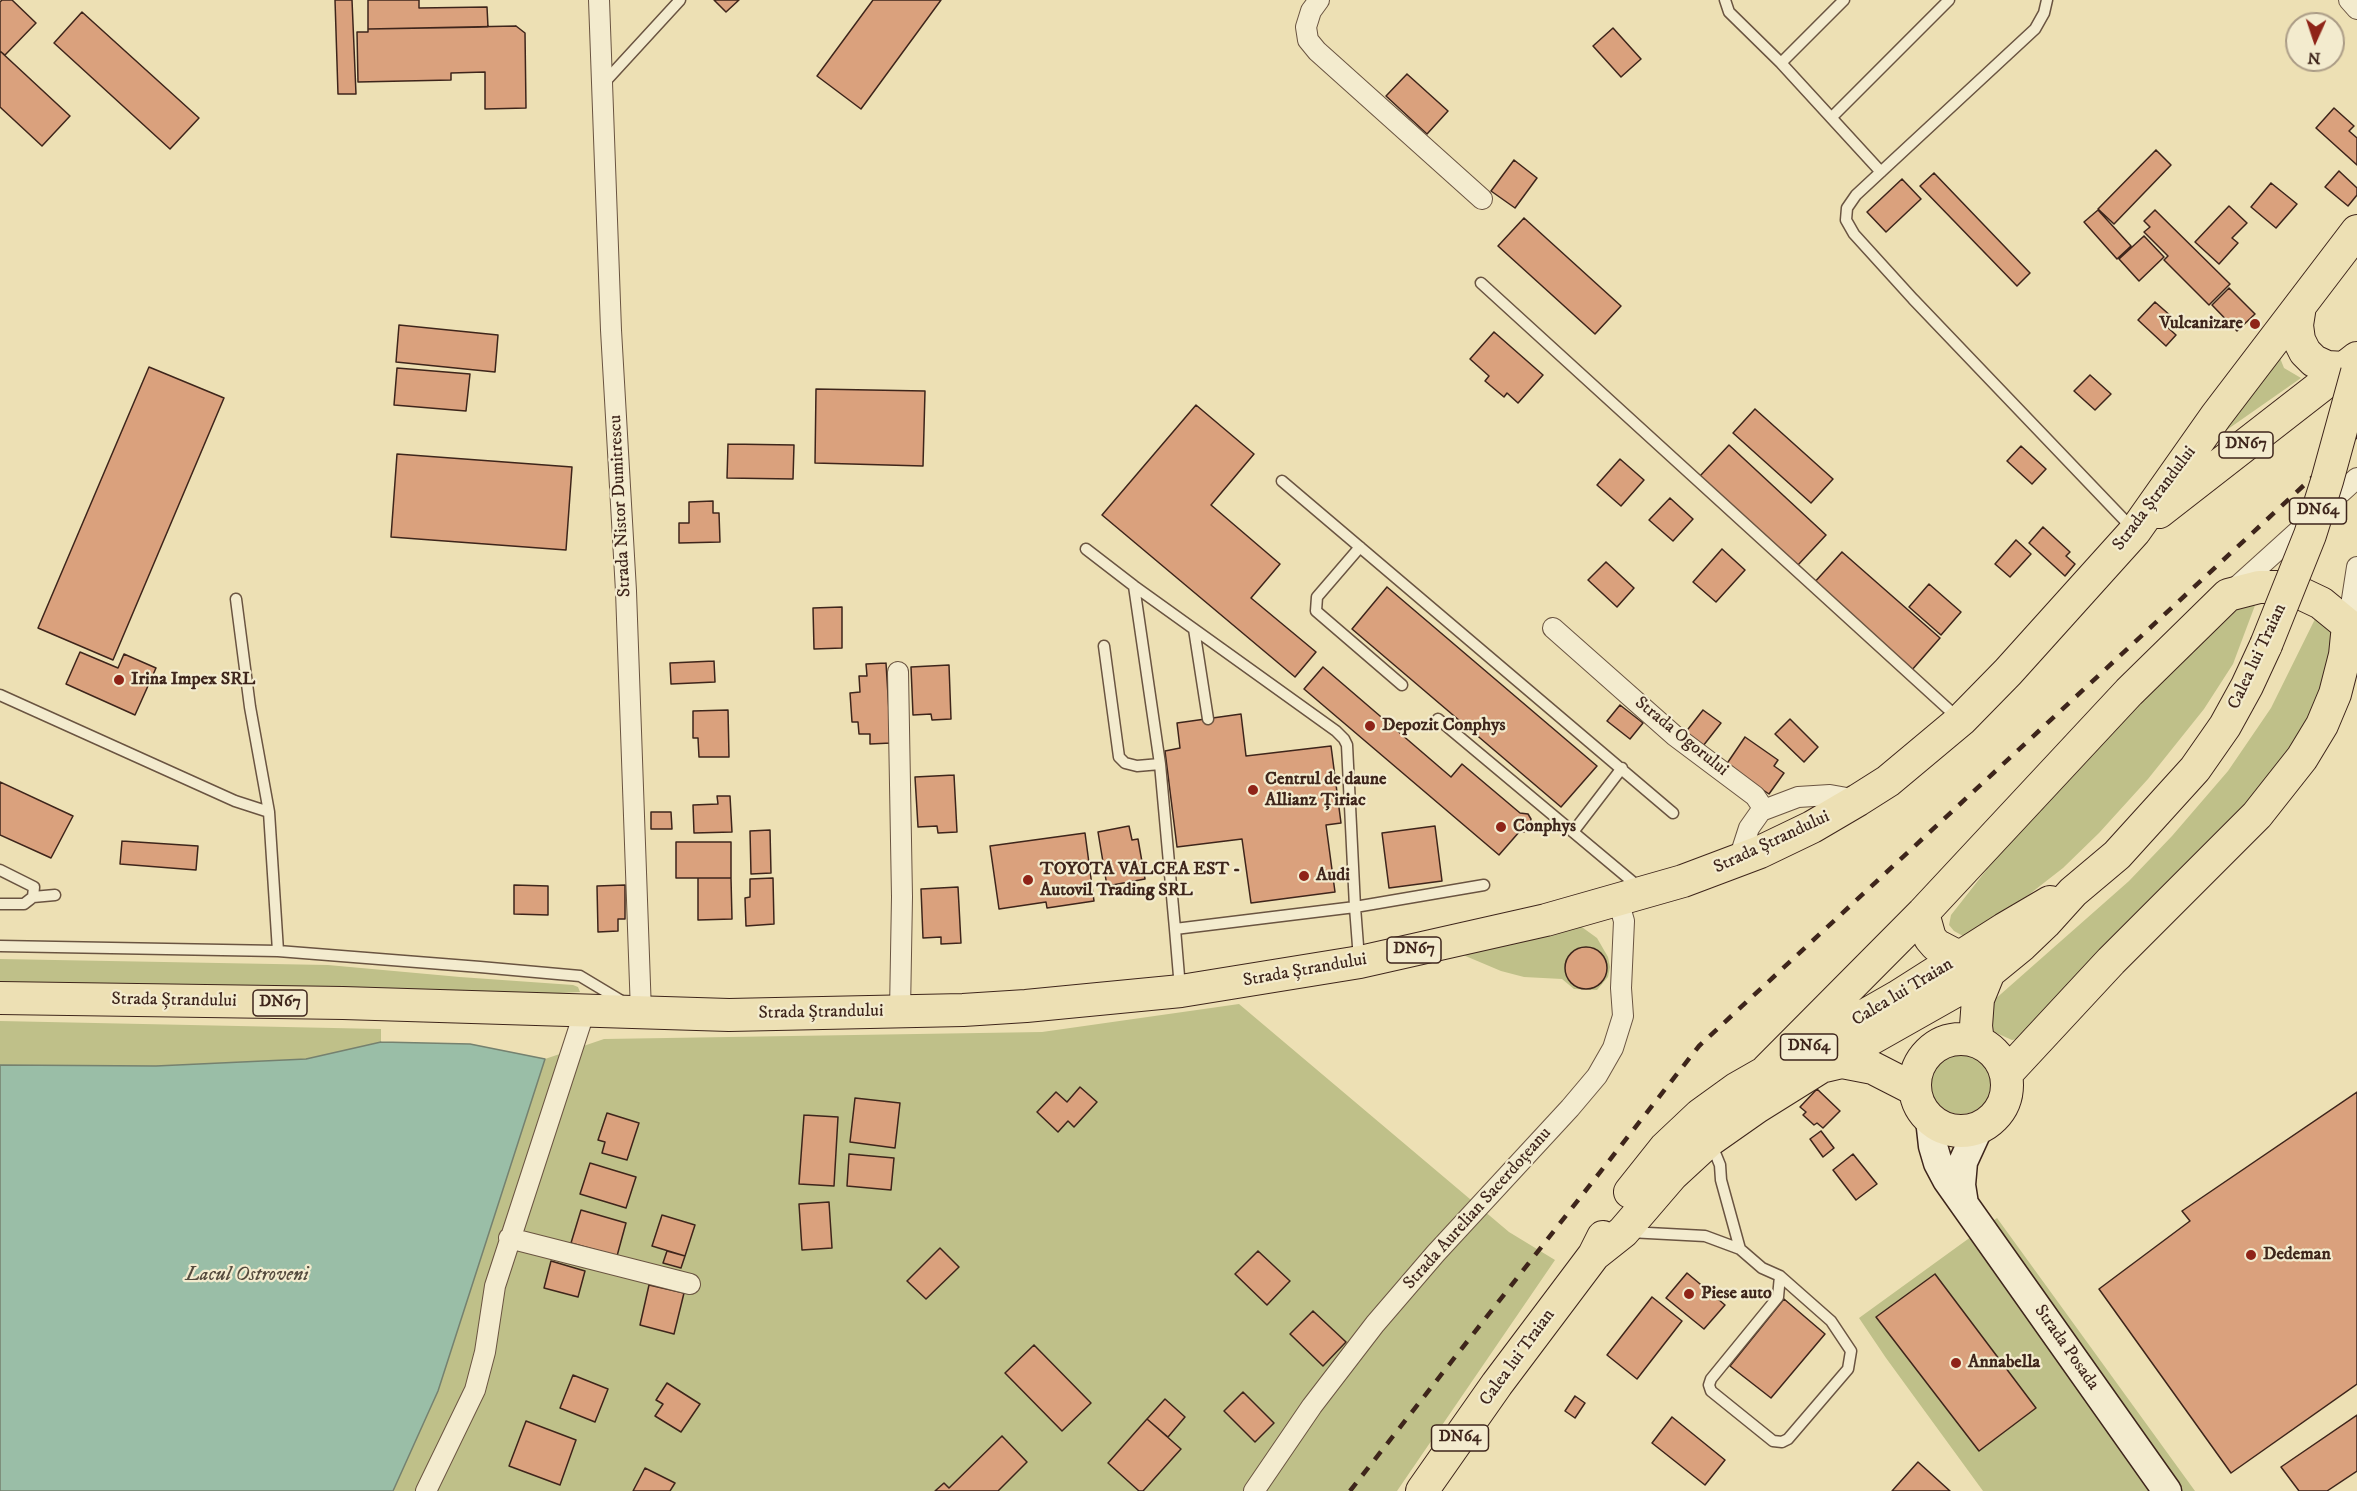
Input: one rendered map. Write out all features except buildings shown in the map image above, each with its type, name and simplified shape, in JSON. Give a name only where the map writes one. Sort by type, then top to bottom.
[{"type":"main road","name":"Strada Ștrandului","points":[[0,998],[343,1003],[729,1015],[1026,1006],[1181,991],[1360,962],[1546,920],[1632,896],[1738,862],[1812,827],[1858,801],[1888,781],[1961,720],[2008,672],[2135,531],[2216,416],[2357,231]]},
{"type":"main road","points":[[2300,306],[2297,325],[2299,339],[2305,352],[2314,361],[2327,367],[2353,366]]},
{"type":"main road","name":"DN67","points":[[2135,531],[2353,366]]},
{"type":"main road","name":"Calea lui Traian","points":[[1594,1256],[1623,1232],[1672,1175],[1710,1140],[1821,1067],[1989,972],[2045,923],[2073,892],[2117,855],[2195,769],[2225,726],[2266,645],[2327,482],[2353,366]]},
{"type":"main road","points":[[1767,1070],[1923,913],[2129,692],[2228,595],[2259,586],[2280,587],[2321,603],[2352,630],[2335,694],[2322,725],[2302,758],[2257,815],[2111,961],[2006,1074]]},
{"type":"main road","name":"Calea lui Traian","points":[[1422,1491],[1497,1384],[1594,1256],[1609,1223],[1626,1197],[1665,1149],[1700,1115],[1767,1070],[1887,1003],[2039,908],[2073,892]]},
{"type":"main road","points":[[1923,913],[1930,938],[1936,945],[1961,958]]},
{"type":"main road","points":[[1978,1042],[1976,1014],[1978,999],[1989,972]]},
{"type":"main road","points":[[1963,1038],[1978,1042],[1996,1054],[2006,1074],[2007,1087],[1998,1111],[1978,1127],[1966,1130],[1953,1130],[1930,1119],[1922,1110],[1914,1089],[1916,1073],[1922,1059],[1933,1047],[1947,1040],[1963,1038]]},
{"type":"main road","points":[[1821,1067],[1842,1062],[1873,1068],[1914,1089]]},
{"type":"street","name":"Strada Nistor Dumitrescu","points":[[599,0],[611,318],[626,591],[641,1012]]},
{"type":"street","points":[[1319,0],[1311,11],[1306,27],[1308,40],[1312,45],[1482,200]]},
{"type":"street","points":[[2349,0],[2357,9]]},
{"type":"street","points":[[2228,595],[2357,478]]},
{"type":"street","points":[[2352,630],[2357,567]]},
{"type":"street","name":"Strada Ogorului","points":[[1553,628],[1675,736],[1755,796],[1761,805],[1761,811]]},
{"type":"street","points":[[898,672],[902,897],[900,1011]]},
{"type":"street","points":[[1738,862],[1749,828],[1761,811],[1798,797],[1830,795],[1858,801]]},
{"type":"street","name":"Strada Aurelian Sacerdoțeanu","points":[[1254,1491],[1312,1406],[1375,1324],[1436,1253],[1597,1076],[1613,1048],[1623,1016],[1621,988],[1623,921],[1632,896]]},
{"type":"street","points":[[426,1491],[475,1390],[485,1352],[495,1286],[585,1010]]},
{"type":"street","name":"Strada Posada","points":[[1930,1119],[1933,1146],[1938,1163],[1964,1206],[2167,1491]]},
{"type":"street","points":[[1964,1206],[1961,1185],[1963,1162],[1978,1127]]},
{"type":"street","points":[[510,1238],[690,1284]]},
{"type":"lane","points":[[602,85],[680,0]]},
{"type":"lane","points":[[1725,0],[1729,12],[1781,63],[1881,172]]},
{"type":"lane","points":[[1781,63],[1844,0]]},
{"type":"lane","points":[[1832,117],[1949,0]]},
{"type":"lane","points":[[2047,0],[2044,13],[2035,29],[1856,195],[1847,207],[1846,220],[1854,234],[1913,299],[2135,531]]},
{"type":"lane","points":[[1481,283],[1961,720]]},
{"type":"lane","points":[[1282,481],[1673,813]]},
{"type":"lane","points":[[1360,547],[1317,597],[1316,611],[1402,685]]},
{"type":"lane","points":[[1086,549],[1134,586],[1336,730],[1344,739],[1347,745],[1360,962]]},
{"type":"lane","points":[[1134,586],[1160,764],[1181,991]]},
{"type":"lane","points":[[236,599],[250,707],[269,812],[278,951]]},
{"type":"lane","points":[[1194,629],[1208,719]]},
{"type":"lane","points":[[1104,646],[1119,757],[1125,763],[1137,766],[1160,764]]},
{"type":"lane","points":[[0,694],[235,801],[269,812]]},
{"type":"lane","points":[[1438,719],[1573,832],[1632,896]]},
{"type":"lane","points":[[1573,832],[1622,768]]},
{"type":"lane","points":[[0,870],[34,887],[33,897]]},
{"type":"lane","points":[[1175,929],[1355,907],[1484,885]]},
{"type":"lane","points":[[0,904],[24,904],[33,897],[55,895]]},
{"type":"lane","points":[[0,946],[278,951],[580,976],[641,1012]]},
{"type":"lane","points":[[1710,1140],[1720,1165],[1721,1180],[1740,1249]]},
{"type":"lane","points":[[1623,1232],[1705,1236],[1740,1249],[1762,1268],[1780,1276],[1831,1321],[1851,1351],[1848,1369],[1788,1439],[1782,1442],[1773,1441],[1711,1391],[1709,1385],[1711,1378],[1778,1297],[1780,1276]]},
{"type":"shaded area","points":[[2278,353],[2284,368],[2301,378],[2218,436]]},
{"type":"shaded area","points":[[2257,600],[2233,664],[2204,709],[2148,779],[2099,833],[2063,868],[2013,907],[1965,937],[1954,931],[1949,925],[1951,915],[2021,826],[2230,608]]},
{"type":"shaded area","points":[[2316,617],[2333,628],[2328,675],[2297,742],[2236,820],[2022,1038],[2012,1040],[1994,1032],[1989,1022],[1993,1001],[2129,881],[2172,836],[2228,771],[2271,708]]},
{"type":"shaded area","points":[[1579,925],[1597,938],[1608,957],[1610,967],[1608,977],[1597,990],[1574,989],[1562,979],[1524,977],[1501,971],[1456,952]]},
{"type":"shaded area","points":[[0,959],[328,965],[573,985],[578,987],[580,992],[521,995],[0,984]]},
{"type":"shaded area","points":[[1239,1004],[1509,1232],[1555,1260],[1397,1491],[393,1491],[438,1391],[545,1059],[604,1039],[1042,1032]]},
{"type":"shaded area","points":[[0,1021],[381,1029],[381,1042],[306,1059],[156,1066],[0,1065]]},
{"type":"shaded area","points":[[1955,1052],[1967,1052],[1983,1061],[1990,1071],[1992,1083],[1990,1095],[1983,1105],[1967,1114],[1955,1114],[1944,1109],[1935,1100],[1930,1089],[1930,1077],[1935,1066],[1944,1057]]},
{"type":"shaded area","points":[[1997,1218],[2195,1491],[1983,1491],[1886,1358],[1859,1318]]},
{"type":"water","name":"Lacul Ostroveni","points":[[381,1042],[470,1044],[545,1059],[438,1391],[393,1491],[0,1491],[0,1065],[156,1066],[306,1059]]},
{"type":"railway","points":[[1350,1491],[1699,1046],[2357,436]]},
{"type":"place","name":"Vulcanizare","points":[[2255,324]]},
{"type":"place","name":"Irina Impex SRL","points":[[119,680]]},
{"type":"place","name":"Depozit Conphys","points":[[1370,726]]},
{"type":"place","name":"Centrul de daune Allianz Țiriac","points":[[1253,790]]},
{"type":"place","name":"Conphys","points":[[1501,827]]},
{"type":"place","name":"Audi","points":[[1304,876]]},
{"type":"place","name":"TOYOTA VALCEA EST - Autovil Trading SRL","points":[[1028,880]]},
{"type":"place","name":"Dedeman","points":[[2251,1255]]},
{"type":"place","name":"Piese auto","points":[[1689,1294]]},
{"type":"place","name":"Annabella","points":[[1956,1363]]}]
